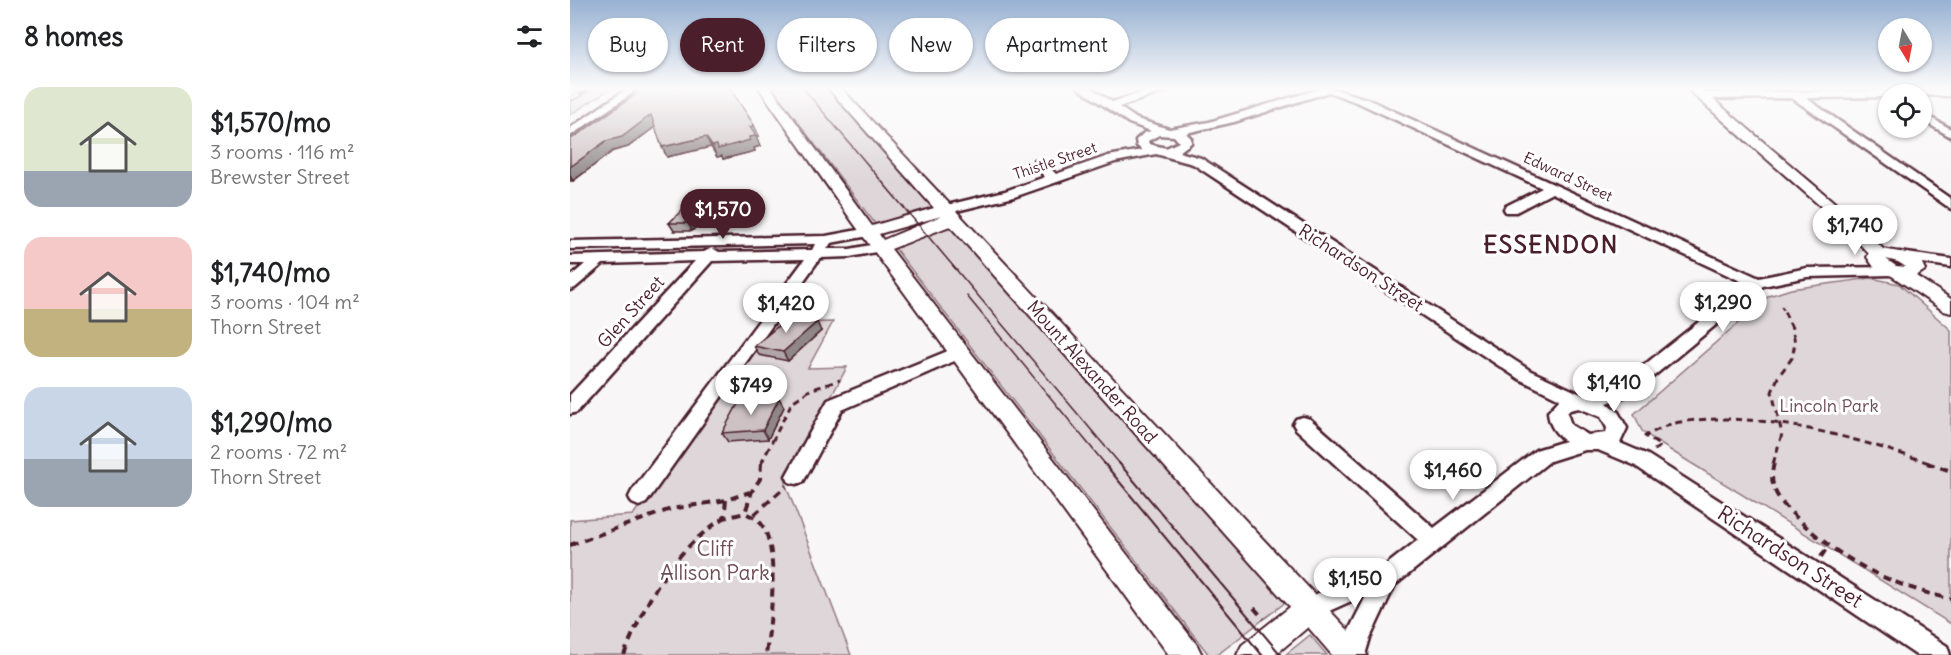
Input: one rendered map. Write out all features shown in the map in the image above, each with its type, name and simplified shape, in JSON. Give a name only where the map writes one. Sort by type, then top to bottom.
[{"type":"main road","points":[[787,119],[1187,655]]},
{"type":"main road","name":"Mount Alexander Road","points":[[861,119],[1352,655]]},
{"type":"main road","points":[[1728,119],[1850,223],[1890,261],[1951,307]]},
{"type":"main road","points":[[875,239],[948,215]]},
{"type":"main road","points":[[1890,261],[1916,268],[1951,307]]},
{"type":"main road","points":[[1252,655],[1309,609]]},
{"type":"street","points":[[570,133],[590,119]]},
{"type":"street","points":[[1129,119],[1168,132],[1205,128],[1233,119]]},
{"type":"street","name":"Edward Street","points":[[1401,119],[1758,284]]},
{"type":"street","points":[[1828,119],[1951,205]]},
{"type":"street","points":[[1133,121],[1146,148],[1160,151]]},
{"type":"street","points":[[1932,122],[1951,134]]},
{"type":"street","points":[[1184,143],[1205,128]]},
{"type":"street","name":"Thistle Street","points":[[1112,159],[1143,140],[1168,132]]},
{"type":"street","name":"Richardson Street","points":[[1168,132],[1182,135],[1184,143],[1197,161]]},
{"type":"street","name":"Thistle Street","points":[[948,215],[1112,159],[1160,151],[1184,143]]},
{"type":"street","name":"Richardson Street","points":[[1160,151],[1197,161],[1525,375],[1598,406],[1604,434]]},
{"type":"street","points":[[1039,164],[1053,178]]},
{"type":"street","points":[[1510,209],[1552,188]]},
{"type":"street","points":[[570,245],[721,242],[821,247],[855,253],[875,239]]},
{"type":"street","name":"Glen Street","points":[[570,407],[721,242]]},
{"type":"street","points":[[570,260],[708,257],[821,247]]},
{"type":"street","points":[[639,497],[821,247]]},
{"type":"street","points":[[570,285],[599,259]]},
{"type":"street","points":[[1543,455],[1563,404],[1584,402],[1626,389],[1758,284],[1774,277],[1890,261],[1932,259],[1951,263]]},
{"type":"street","points":[[1916,268],[1951,263]]},
{"type":"street","points":[[796,476],[835,405],[960,352]]},
{"type":"street","name":"Richardson Street","points":[[1525,375],[1558,416],[1569,435],[1604,434],[1938,655]]},
{"type":"street","points":[[1352,655],[1358,636],[1388,578],[1543,455],[1604,434],[1626,389]]},
{"type":"street","points":[[1303,423],[1434,541]]},
{"type":"street","points":[[1309,609],[1357,586],[1388,578]]},
{"type":"path","points":[[1781,306],[1795,334],[1795,351],[1776,378],[1772,395],[1782,425],[1771,477],[1772,486],[1785,506],[1798,520],[1828,546],[1883,578],[1912,590],[1951,599]]},
{"type":"path","points":[[745,513],[752,491],[760,479],[761,462],[767,447],[792,402],[810,390],[840,380]]},
{"type":"path","points":[[1641,460],[1661,446],[1645,436],[1659,426],[1675,422],[1725,420],[1782,425],[1855,439],[1951,471]]},
{"type":"path","points":[[754,515],[796,476]]},
{"type":"path","points":[[570,545],[671,509],[726,500],[752,491]]},
{"type":"path","points":[[724,518],[726,500]]},
{"type":"path","points":[[624,655],[652,591],[699,533],[724,518],[745,513],[754,515],[766,532],[773,578],[766,655]]},
{"type":"path","points":[[1254,608],[1264,619]]},
{"type":"green space","points":[[795,119],[853,119],[934,209],[876,225]]},
{"type":"green space","points":[[949,225],[1286,602],[1217,655],[1209,655],[894,247]]},
{"type":"green space","name":"Lincoln Park","points":[[1871,278],[1899,284],[1951,330],[1951,624],[1662,445],[1642,431],[1634,414],[1769,296],[1791,289]]},
{"type":"green space","name":"Cliff Allison Park","points":[[833,322],[808,368],[847,367],[785,483],[851,655],[570,655],[570,520],[633,515],[768,323]]},
{"type":"green space","points":[[1310,635],[1327,655],[1285,655]]},
{"type":"building","points":[[601,119],[646,119],[622,137],[606,141],[570,167],[570,140]]},
{"type":"building","points":[[652,119],[750,119],[754,125],[750,127],[756,136],[749,137],[750,140],[718,149],[717,145],[712,146],[706,137],[662,147]]},
{"type":"building","points":[[701,209],[688,223],[669,223],[682,210]]},
{"type":"building","points":[[789,317],[817,322],[783,352],[754,346]]},
{"type":"building","points":[[779,398],[763,430],[722,433],[739,402]]},
{"type":"tram line","points":[[829,119],[1120,464]]},
{"type":"tram line","points":[[967,296],[1105,464]]},
{"type":"tram line","points":[[1104,463],[1262,655]]},
{"type":"tram line","points":[[1119,463],[1281,655]]},
{"type":"district","name":"ESSENDON","points":[[1551,245]]}]
